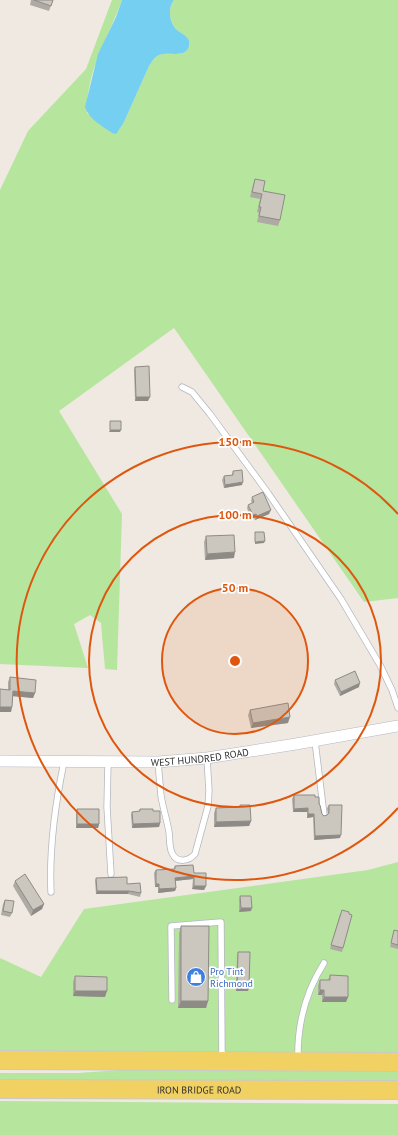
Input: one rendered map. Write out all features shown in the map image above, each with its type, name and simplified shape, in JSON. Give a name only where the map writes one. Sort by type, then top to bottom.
[{"type":"main road","points":[[0,1060],[398,1062]]},
{"type":"main road","name":"IRON BRIDGE ROAD","points":[[0,1089],[398,1090]]},
{"type":"street","name":"WEST HUNDRED ROAD","points":[[0,761],[158,762],[207,758],[398,726]]},
{"type":"lane","points":[[182,387],[192,392],[210,414],[268,493],[341,599],[380,665],[392,690],[398,708]]},
{"type":"lane","points":[[315,741],[324,814]]},
{"type":"lane","points":[[158,762],[170,849],[175,857],[180,860],[185,860],[191,858],[195,854],[208,806],[209,791],[207,758]]},
{"type":"lane","points":[[51,892],[51,856],[54,817],[56,799],[64,762]]},
{"type":"lane","points":[[108,762],[107,807],[111,874]]},
{"type":"lane","points":[[172,1000],[171,926],[221,922],[222,1061]]},
{"type":"lane","points":[[298,1061],[303,1010],[308,993],[324,963]]},
{"type":"green space","points":[[112,0],[122,0],[94,69],[90,83],[87,113],[112,133],[124,122],[154,58],[163,54],[181,54],[187,50],[189,46],[189,40],[187,37],[175,28],[170,18],[170,10],[174,0],[398,0],[398,598],[364,602],[174,328],[59,411],[122,514],[117,670],[105,669],[101,623],[90,615],[74,624],[88,668],[0,664],[0,190],[28,131],[86,69]]},
{"type":"green space","points":[[398,862],[398,1060],[0,1060],[0,958],[41,977],[84,909],[368,870]]},
{"type":"green space","points":[[147,1068],[398,1069],[398,1087],[0,1085],[0,1073],[78,1073]]},
{"type":"green space","points":[[0,1101],[398,1104],[398,1135],[0,1135]]},
{"type":"water","points":[[122,0],[174,0],[170,10],[171,22],[177,30],[187,37],[189,40],[189,46],[187,50],[181,54],[163,54],[157,56],[153,60],[124,122],[116,134],[112,133],[96,122],[85,107],[98,54],[116,17]]},
{"type":"building","points":[[34,0],[53,0],[51,6]]},
{"type":"building","points":[[255,179],[265,181],[263,191],[285,195],[280,220],[259,216],[261,207],[259,207],[262,194],[252,192]]},
{"type":"building","points":[[149,366],[150,397],[136,397],[135,367]]},
{"type":"building","points":[[110,421],[121,421],[121,430],[110,430]]},
{"type":"building","points":[[242,470],[243,482],[225,485],[224,476],[233,475],[233,471]]},
{"type":"building","points":[[263,492],[271,510],[257,516],[256,514],[253,515],[248,505],[254,502],[252,497]]},
{"type":"building","points":[[255,532],[264,532],[265,541],[255,542]]},
{"type":"building","points":[[234,535],[235,552],[207,554],[206,536]]},
{"type":"building","points":[[355,671],[360,683],[341,692],[335,680]]},
{"type":"building","points":[[10,677],[36,680],[35,693],[13,691],[12,707],[0,707],[0,689],[10,690]]},
{"type":"building","points":[[288,703],[290,717],[253,723],[250,710]]},
{"type":"building","points":[[294,795],[315,795],[315,797],[319,797],[319,804],[324,816],[329,813],[329,805],[342,805],[341,835],[315,836],[314,814],[308,814],[308,808],[294,809]]},
{"type":"building","points":[[240,805],[250,805],[251,821],[216,822],[216,808],[240,807]]},
{"type":"building","points":[[77,809],[99,809],[99,824],[77,824]]},
{"type":"building","points":[[140,809],[153,809],[153,811],[160,811],[160,823],[133,824],[132,812],[140,811]]},
{"type":"building","points":[[193,865],[194,873],[206,873],[206,886],[194,886],[194,876],[175,878],[176,888],[159,889],[159,884],[156,884],[156,870],[175,869],[175,866]]},
{"type":"building","points":[[25,874],[44,904],[33,910],[15,881]]},
{"type":"building","points":[[127,877],[127,884],[140,883],[141,893],[129,891],[97,891],[96,878]]},
{"type":"building","points":[[240,896],[251,896],[252,908],[241,908]]},
{"type":"building","points":[[5,900],[14,901],[12,913],[3,911]]},
{"type":"building","points":[[342,910],[349,912],[349,914],[352,915],[343,948],[331,945]]},
{"type":"building","points":[[181,926],[209,926],[208,1001],[181,1001]]},
{"type":"building","points":[[394,930],[398,931],[398,945],[391,943]]},
{"type":"building","points":[[238,952],[250,952],[249,987],[237,987]]},
{"type":"building","points":[[330,975],[348,976],[348,997],[324,997],[324,990],[320,990],[320,980],[330,980]]},
{"type":"building","points":[[75,976],[107,977],[107,991],[75,991]]},
{"type":"place","name":"Pro Tint Richmond","points":[[196,977]]}]
